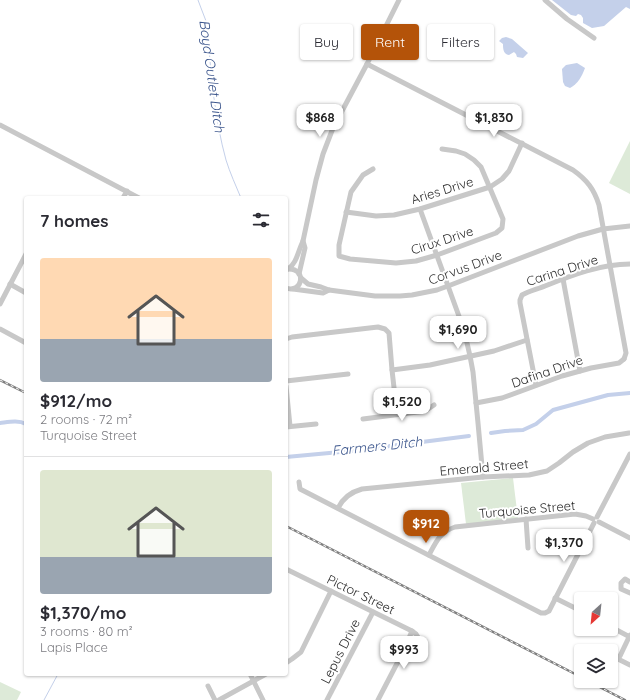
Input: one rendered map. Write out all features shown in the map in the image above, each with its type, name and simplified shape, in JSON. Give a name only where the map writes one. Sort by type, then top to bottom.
[{"type":"street","points":[[288,269],[296,261],[303,241],[316,180],[333,128],[399,0]]},
{"type":"street","points":[[545,0],[567,19],[594,38]]},
{"type":"street","points":[[367,64],[522,143],[573,170],[585,179],[596,196],[627,359]]},
{"type":"street","points":[[0,125],[136,196]]},
{"type":"street","name":"Aries Drive","points":[[346,212],[376,216],[394,215],[420,209],[490,187],[502,179],[509,171],[522,143]]},
{"type":"street","points":[[442,149],[465,154],[474,160],[481,167],[490,187]]},
{"type":"street","points":[[346,212],[351,192],[363,175],[373,169]]},
{"type":"street","name":"Cirux Drive","points":[[346,212],[339,245],[339,256],[350,260],[396,264],[416,261],[437,255],[496,233],[502,228],[503,219],[490,187]]},
{"type":"street","points":[[124,196],[127,191]]},
{"type":"street","points":[[420,209],[464,330],[470,356],[483,478]]},
{"type":"street","name":"Corvus Drive","points":[[288,270],[294,269],[308,284],[329,290],[375,296],[400,296],[425,293],[448,286],[578,236],[603,229],[630,226]]},
{"type":"street","points":[[289,290],[298,286],[301,281],[300,276],[305,248],[303,241]]},
{"type":"street","points":[[0,304],[24,258]]},
{"type":"street","name":"Carina Drive","points":[[527,340],[520,303],[521,297],[525,294],[583,272],[610,266],[630,264]]},
{"type":"street","points":[[563,279],[580,371]]},
{"type":"street","points":[[10,284],[24,292]]},
{"type":"street","name":"Corvus Drive","points":[[289,290],[323,293],[329,290]]},
{"type":"street","points":[[288,338],[378,327],[385,328],[389,333],[398,414]]},
{"type":"street","points":[[0,329],[24,342]]},
{"type":"street","points":[[392,370],[430,365],[502,349],[527,340],[536,385]]},
{"type":"street","name":"Dafina Drive","points":[[476,404],[502,398],[580,371],[627,359]]},
{"type":"street","points":[[288,381],[348,374]]},
{"type":"street","points":[[363,419],[425,411],[434,405]]},
{"type":"street","points":[[288,426],[316,424]]},
{"type":"street","name":"Emerald Street","points":[[338,508],[348,495],[362,489],[547,472],[573,452],[588,443],[604,437],[630,433]]},
{"type":"street","points":[[299,482],[300,489],[541,613],[545,613],[549,611],[630,454]]},
{"type":"street","name":"Turquoise Street","points":[[429,555],[438,538],[447,529],[575,514],[586,516],[630,538]]},
{"type":"street","points":[[526,519],[528,548]]},
{"type":"street","name":"Pictor Street","points":[[288,570],[412,631],[416,634],[422,644]]},
{"type":"street","points":[[630,582],[625,579],[622,583],[621,589],[630,593]]},
{"type":"street","points":[[288,662],[301,652],[331,591]]},
{"type":"street","points":[[555,598],[574,608]]},
{"type":"street","name":"Lepus Drive","points":[[327,700],[373,612]]},
{"type":"street","points":[[618,630],[630,636],[619,657],[630,665]]},
{"type":"street","points":[[378,700],[404,650],[412,631]]},
{"type":"street","points":[[251,676],[263,700]]},
{"type":"street","points":[[219,700],[263,676]]},
{"type":"street","points":[[208,686],[215,700]]},
{"type":"green space","points":[[630,141],[630,194],[609,183]]},
{"type":"green space","points":[[513,478],[518,519],[466,524],[461,483]]},
{"type":"green space","points":[[0,682],[21,692],[17,700],[0,700]]},
{"type":"water","points":[[552,0],[630,0],[630,9],[626,7],[604,26],[592,28],[583,23],[583,18],[581,15],[571,15]]},
{"type":"water","points":[[506,37],[512,39],[528,53],[523,58],[517,57],[514,52],[509,55],[506,53],[504,51],[503,44],[499,41]]},
{"type":"water","points":[[577,63],[585,68],[579,80],[570,88],[565,86],[563,82],[562,69],[566,65]]},
{"type":"waterway","name":"Boyd Outlet Ditch","points":[[198,0],[206,21],[214,98],[222,145],[240,196]]},
{"type":"waterway","name":"Farmers Ditch","points":[[491,433],[523,430],[536,424],[553,410],[608,395],[630,393]]},
{"type":"waterway","name":"Farmers Ditch","points":[[0,423],[17,422],[24,423]]},
{"type":"waterway","name":"Farmers Ditch","points":[[288,457],[351,451],[469,436]]},
{"type":"waterway","name":"Boyd Outlet Ditch","points":[[44,700],[57,676]]},
{"type":"railway","points":[[0,380],[24,392]]},
{"type":"railway","points":[[288,527],[574,673]]},
{"type":"railway","points":[[602,688],[625,700]]}]
